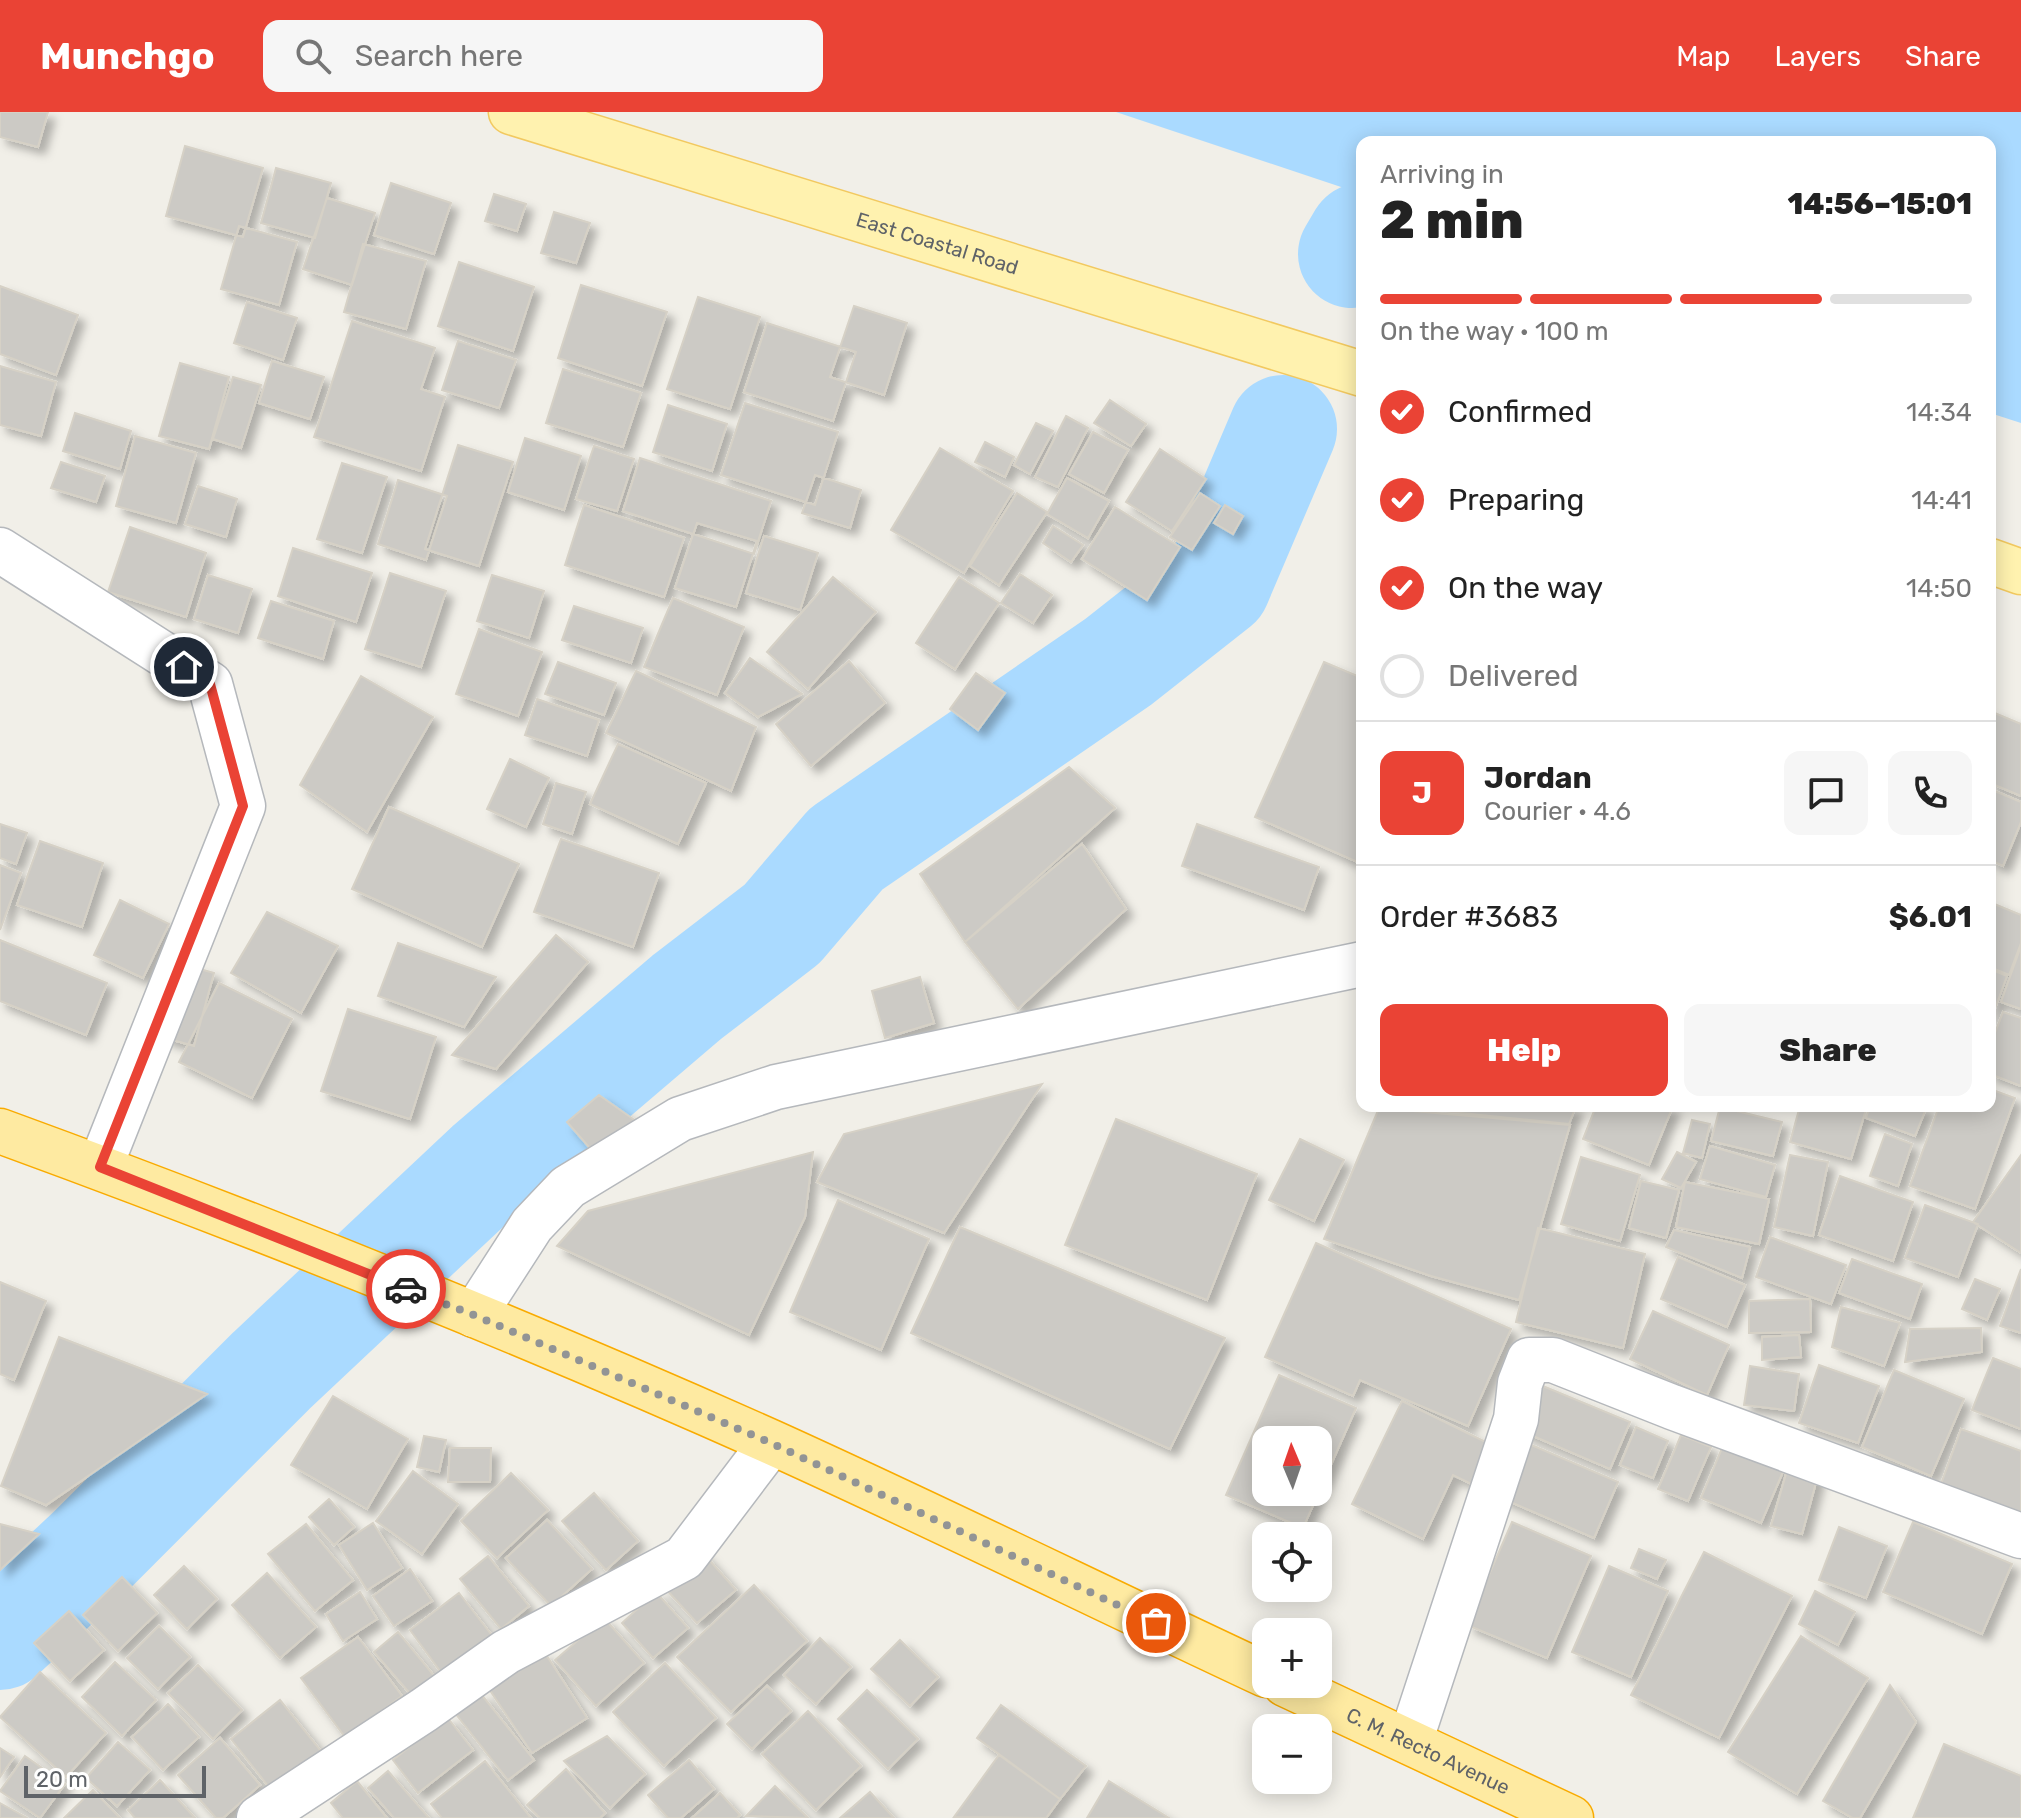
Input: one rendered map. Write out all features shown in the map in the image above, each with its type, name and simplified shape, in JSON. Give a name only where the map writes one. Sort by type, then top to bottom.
[{"type":"highway","points":[[0,1131],[100,1167],[474,1315],[771,1443],[1252,1668]]},
{"type":"highway","name":"C. M. Recto Avenue","points":[[1315,1698],[1410,1742],[1516,1806],[1571,1818]]},
{"type":"main road","name":"East Coastal Road","points":[[511,112],[1356,372]]},
{"type":"main road","points":[[1996,563],[2021,572]]},
{"type":"street","points":[[0,550],[210,684],[243,806],[100,1167]]},
{"type":"street","points":[[474,1315],[532,1225],[568,1187],[680,1119],[776,1087],[1356,965]]},
{"type":"street","points":[[1410,1742],[1516,1419],[1520,1383],[1529,1360],[1553,1360],[2021,1536]]},
{"type":"street","points":[[259,1818],[506,1652],[684,1558],[771,1443]]},
{"type":"water","points":[[1116,112],[2021,112],[2021,423],[1996,415],[1996,136],[1356,136],[1356,192]]},
{"type":"building","points":[[0,112],[48,112],[38,147],[0,137]]},
{"type":"building","points":[[185,146],[263,168],[243,237],[166,216]]},
{"type":"building","points":[[276,168],[331,183],[315,238],[261,223]]},
{"type":"building","points":[[391,183],[451,203],[434,254],[374,235]]},
{"type":"building","points":[[494,194],[526,204],[517,231],[485,221]]},
{"type":"building","points":[[327,198],[375,213],[352,285],[303,269]]},
{"type":"building","points":[[554,212],[590,223],[576,263],[541,253]]},
{"type":"building","points":[[239,226],[297,242],[279,305],[221,289]]},
{"type":"building","points":[[363,244],[426,261],[406,329],[344,312]]},
{"type":"building","points":[[459,262],[534,287],[513,351],[438,326]]},
{"type":"building","points":[[581,285],[667,312],[642,386],[558,358]]},
{"type":"building","points":[[0,286],[78,315],[56,375],[0,354]]},
{"type":"building","points":[[698,297],[760,317],[730,409],[667,389]]},
{"type":"building","points":[[247,302],[297,318],[283,360],[234,343]]},
{"type":"building","points":[[854,306],[907,323],[884,395],[830,377]]},
{"type":"building","points":[[352,321],[435,348],[421,389],[445,397],[421,471],[314,437]]},
{"type":"building","points":[[767,323],[856,352],[833,421],[744,392]]},
{"type":"building","points":[[458,341],[516,360],[499,408],[442,390]]},
{"type":"building","points":[[272,361],[324,377],[310,419],[259,403]]},
{"type":"building","points":[[180,363],[229,377],[209,449],[159,436]]},
{"type":"building","points":[[0,366],[56,382],[41,436],[0,425]]},
{"type":"building","points":[[563,369],[641,393],[623,447],[546,423]]},
{"type":"building","points":[[233,377],[261,385],[241,448],[213,439]]},
{"type":"building","points":[[1110,400],[1146,424],[1131,446],[1094,423]]},
{"type":"building","points":[[745,403],[838,432],[815,505],[721,475]]},
{"type":"building","points":[[668,405],[727,424],[712,471],[653,452]]},
{"type":"building","points":[[75,413],[131,431],[120,469],[63,451]]},
{"type":"building","points":[[1066,416],[1088,428],[1058,487],[1035,477]]},
{"type":"building","points":[[1036,423],[1053,431],[1030,474],[1014,465]]},
{"type":"building","points":[[1093,432],[1128,450],[1104,493],[1069,474]]},
{"type":"building","points":[[135,436],[196,453],[176,523],[116,506]]},
{"type":"building","points":[[525,438],[581,456],[564,510],[508,492]]},
{"type":"building","points":[[985,442],[1014,457],[1005,477],[975,462]]},
{"type":"building","points":[[458,445],[513,462],[479,566],[425,549]]},
{"type":"building","points":[[594,446],[634,459],[617,511],[576,499]]},
{"type":"building","points":[[940,448],[1013,491],[964,573],[891,530]]},
{"type":"building","points":[[1160,449],[1206,479],[1172,531],[1126,502]]},
{"type":"building","points":[[640,458],[771,501],[754,554],[623,511]]},
{"type":"building","points":[[61,462],[105,476],[96,502],[51,488]]},
{"type":"building","points":[[342,463],[387,477],[362,553],[317,539]]},
{"type":"building","points":[[815,475],[861,490],[850,528],[802,513]]},
{"type":"building","points":[[1067,478],[1109,501],[1088,538],[1047,514]]},
{"type":"building","points":[[398,480],[447,496],[426,560],[378,544]]},
{"type":"building","points":[[198,486],[237,499],[226,537],[185,524]]},
{"type":"building","points":[[1017,493],[1047,512],[999,585],[970,566]]},
{"type":"building","points":[[1200,493],[1220,506],[1192,550],[1170,537]]},
{"type":"building","points":[[584,505],[684,538],[664,597],[565,565]]},
{"type":"building","points":[[1225,505],[1243,516],[1233,534],[1214,523]]},
{"type":"building","points":[[1115,507],[1180,547],[1147,600],[1082,559]]},
{"type":"building","points":[[697,523],[757,541],[736,607],[675,588]]},
{"type":"building","points":[[1053,526],[1083,545],[1071,562],[1043,543]]},
{"type":"building","points":[[130,527],[206,553],[186,617],[108,592]]},
{"type":"building","points":[[764,536],[818,553],[800,610],[746,593]]},
{"type":"building","points":[[293,548],[372,573],[356,622],[278,596]]},
{"type":"building","points":[[390,573],[446,591],[421,667],[365,649]]},
{"type":"building","points":[[1020,574],[1052,595],[1033,623],[1001,603]]},
{"type":"building","points":[[208,575],[252,589],[238,633],[194,619]]},
{"type":"building","points":[[492,575],[544,591],[529,638],[477,621]]},
{"type":"building","points":[[833,577],[876,612],[808,689],[767,652]]},
{"type":"building","points":[[959,577],[999,603],[955,669],[916,643]]},
{"type":"building","points":[[673,598],[744,627],[717,695],[644,667]]},
{"type":"building","points":[[271,601],[334,621],[323,659],[258,638]]},
{"type":"building","points":[[574,606],[643,628],[631,663],[562,640]]},
{"type":"building","points":[[479,629],[542,652],[518,716],[456,694]]},
{"type":"building","points":[[750,658],[802,694],[758,717],[725,693]]},
{"type":"building","points":[[849,661],[885,703],[811,766],[776,724]]},
{"type":"building","points":[[558,662],[616,683],[604,715],[545,694]]},
{"type":"building","points":[[1324,662],[1356,675],[1356,861],[1255,817]]},
{"type":"building","points":[[636,671],[756,727],[731,791],[606,733]]},
{"type":"building","points":[[976,673],[1005,693],[978,730],[950,709]]},
{"type":"building","points":[[361,676],[433,717],[367,832],[300,785]]},
{"type":"building","points":[[537,699],[599,720],[587,756],[525,735]]},
{"type":"building","points":[[1996,714],[2021,724],[2021,796],[1996,786]]},
{"type":"building","points":[[618,744],[706,783],[678,844],[590,804]]},
{"type":"building","points":[[510,759],[549,778],[526,827],[487,809]]},
{"type":"building","points":[[1069,767],[1115,808],[965,942],[920,874]]},
{"type":"building","points":[[556,783],[586,792],[572,834],[543,824]]},
{"type":"building","points":[[1996,792],[2021,802],[2021,822],[2003,866],[1996,863]]},
{"type":"building","points":[[389,807],[519,864],[482,947],[352,889]]},
{"type":"building","points":[[0,824],[27,833],[16,864],[0,858]]},
{"type":"building","points":[[1197,824],[1319,867],[1304,910],[1182,866]]},
{"type":"building","points":[[561,839],[659,873],[633,947],[534,912]]},
{"type":"building","points":[[40,841],[103,863],[82,927],[17,905]]},
{"type":"building","points":[[1082,844],[1126,909],[1018,1009],[965,942]]},
{"type":"building","points":[[0,865],[21,873],[0,930]]},
{"type":"building","points":[[120,900],[169,924],[143,978],[94,955]]},
{"type":"building","points":[[1996,905],[2021,915],[2021,943],[2009,975],[1996,970]]},
{"type":"building","points":[[267,912],[338,946],[301,1013],[231,973]]},
{"type":"building","points":[[556,935],[588,962],[496,1069],[452,1055]]},
{"type":"building","points":[[0,940],[107,983],[86,1035],[0,1001]]},
{"type":"building","points":[[398,943],[496,977],[464,1027],[378,996]]},
{"type":"building","points":[[2021,946],[2021,1009],[2001,1002]]},
{"type":"building","points":[[182,964],[214,973],[194,1046],[162,1037]]},
{"type":"building","points":[[1996,971],[2007,976],[1996,1006]]},
{"type":"building","points":[[920,977],[934,1023],[885,1038],[872,991]]},
{"type":"building","points":[[219,983],[292,1019],[252,1098],[179,1062]]},
{"type":"building","points":[[348,1009],[436,1037],[410,1119],[321,1091]]},
{"type":"building","points":[[2003,1012],[2021,1018],[2021,1086],[1996,1076],[1996,1030]]},
{"type":"building","points":[[1042,1084],[944,1233],[817,1182],[844,1134]]},
{"type":"building","points":[[1996,1091],[2015,1098],[1975,1209],[1910,1186],[1937,1112],[1996,1112]]},
{"type":"building","points":[[599,1095],[643,1126],[602,1162],[567,1122]]},
{"type":"building","points":[[1377,1112],[1424,1112],[1570,1125],[1519,1300],[1431,1276],[1324,1239]]},
{"type":"building","points":[[1452,1112],[1574,1112],[1569,1124]]},
{"type":"building","points":[[1594,1112],[1671,1112],[1649,1165],[1583,1139]]},
{"type":"building","points":[[1719,1112],[1741,1112],[1782,1122],[1773,1156],[1711,1141]]},
{"type":"building","points":[[1798,1112],[1865,1112],[1851,1159],[1790,1142]]},
{"type":"building","points":[[1868,1112],[1925,1112],[1915,1136],[1866,1118]]},
{"type":"building","points":[[1116,1119],[1257,1174],[1207,1300],[1065,1245]]},
{"type":"building","points":[[1692,1120],[1710,1124],[1702,1158],[1683,1153]]},
{"type":"building","points":[[1885,1134],[1912,1144],[1898,1186],[1870,1176]]},
{"type":"building","points":[[1300,1139],[1344,1160],[1314,1221],[1269,1200]]},
{"type":"building","points":[[1710,1146],[1775,1165],[1766,1197],[1700,1179]]},
{"type":"building","points":[[813,1152],[805,1217],[749,1335],[557,1246],[588,1211]]},
{"type":"building","points":[[1677,1152],[1696,1162],[1681,1188],[1662,1179]]},
{"type":"building","points":[[1790,1155],[1828,1162],[1813,1236],[1774,1227]]},
{"type":"building","points":[[2021,1155],[2021,1253],[1973,1222]]},
{"type":"building","points":[[1581,1157],[1640,1175],[1620,1241],[1561,1224]]},
{"type":"building","points":[[1840,1176],[1913,1202],[1893,1261],[1819,1235]]},
{"type":"building","points":[[1641,1181],[1679,1190],[1666,1238],[1629,1228]]},
{"type":"building","points":[[1685,1182],[1769,1199],[1759,1244],[1676,1227]]},
{"type":"building","points":[[838,1200],[929,1239],[881,1350],[790,1312]]},
{"type":"building","points":[[1925,1205],[1978,1224],[1958,1277],[1905,1258]]},
{"type":"building","points":[[960,1227],[1225,1338],[1170,1449],[911,1333]]},
{"type":"building","points":[[1538,1228],[1645,1254],[1623,1348],[1516,1322]]},
{"type":"building","points":[[1674,1230],[1750,1247],[1742,1278],[1666,1247]]},
{"type":"building","points":[[1770,1237],[1846,1265],[1831,1304],[1756,1277]]},
{"type":"building","points":[[1316,1243],[1511,1329],[1468,1426],[1360,1380],[1353,1396],[1265,1357]]},
{"type":"building","points":[[1678,1257],[1745,1285],[1727,1327],[1661,1299]]},
{"type":"building","points":[[1852,1259],[1922,1284],[1910,1319],[1839,1293]]},
{"type":"building","points":[[2021,1269],[2021,1333],[2000,1326]]},
{"type":"building","points":[[1975,1279],[2000,1289],[1987,1320],[1962,1309]]},
{"type":"building","points":[[0,1282],[46,1301],[14,1380],[0,1374]]},
{"type":"building","points":[[1810,1299],[1811,1332],[1749,1333],[1749,1301]]},
{"type":"building","points":[[1841,1307],[1900,1323],[1884,1366],[1832,1347]]},
{"type":"building","points":[[1653,1311],[1729,1345],[1707,1395],[1630,1359]]},
{"type":"building","points":[[1981,1328],[1982,1352],[1905,1362],[1910,1329]]},
{"type":"building","points":[[1799,1335],[1801,1357],[1762,1360],[1762,1337]]},
{"type":"building","points":[[59,1337],[207,1394],[46,1505],[1,1486]]},
{"type":"building","points":[[1993,1358],[2021,1369],[2021,1429],[1972,1410]]},
{"type":"building","points":[[1819,1365],[1879,1386],[1858,1443],[1799,1423]]},
{"type":"building","points":[[1750,1366],[1799,1374],[1794,1411],[1744,1405]]},
{"type":"building","points":[[1894,1370],[1964,1399],[1931,1476],[1862,1447]]},
{"type":"building","points":[[1279,1375],[1356,1408],[1332,1462],[1332,1426],[1256,1426]]},
{"type":"building","points":[[1538,1384],[1630,1422],[1610,1469],[1519,1430]]},
{"type":"building","points":[[333,1396],[408,1439],[367,1509],[291,1465]]},
{"type":"building","points":[[1402,1401],[1502,1450],[1484,1490],[1453,1475],[1423,1539],[1352,1504]]},
{"type":"building","points":[[1636,1427],[1668,1441],[1653,1478],[1620,1465]]},
{"type":"building","points":[[1961,1429],[2021,1451],[2021,1515],[1940,1487]]},
{"type":"building","points":[[1681,1435],[1711,1447],[1688,1501],[1658,1489]]},
{"type":"building","points":[[424,1436],[446,1440],[439,1472],[417,1467]]},
{"type":"building","points":[[1252,1436],[1252,1506],[1313,1506],[1306,1522],[1289,1522],[1226,1495]]},
{"type":"building","points":[[1522,1441],[1618,1482],[1594,1538],[1499,1497]]},
{"type":"building","points":[[1725,1441],[1785,1467],[1761,1523],[1701,1498]]},
{"type":"building","points":[[450,1448],[491,1448],[490,1482],[448,1482]]},
{"type":"building","points":[[1788,1467],[1818,1475],[1802,1534],[1771,1526]]},
{"type":"building","points":[[413,1471],[458,1504],[422,1554],[376,1521]]},
{"type":"building","points":[[511,1473],[548,1510],[497,1558],[461,1521]]},
{"type":"building","points":[[594,1493],[638,1541],[606,1570],[562,1521]]},
{"type":"building","points":[[329,1499],[354,1527],[334,1545],[309,1517]]},
{"type":"building","points":[[547,1520],[592,1569],[551,1606],[506,1558]]},
{"type":"building","points":[[1512,1522],[1591,1556],[1547,1658],[1467,1625]]},
{"type":"building","points":[[1913,1522],[2012,1564],[1982,1634],[1883,1592]]},
{"type":"building","points":[[373,1523],[402,1568],[367,1590],[339,1545]]},
{"type":"building","points":[[0,1524],[39,1534],[0,1570]]},
{"type":"building","points":[[306,1524],[353,1580],[315,1611],[268,1554]]},
{"type":"building","points":[[1839,1527],[1887,1546],[1866,1598],[1819,1580]]},
{"type":"building","points":[[1639,1549],[1666,1560],[1657,1579],[1631,1568]]},
{"type":"building","points":[[702,1552],[736,1590],[697,1623],[664,1587]]},
{"type":"building","points":[[1704,1552],[1792,1596],[1719,1738],[1631,1695]]},
{"type":"building","points":[[488,1556],[529,1606],[501,1629],[460,1579]]},
{"type":"building","points":[[184,1566],[217,1599],[187,1629],[154,1595]]},
{"type":"building","points":[[1609,1566],[1668,1591],[1631,1677],[1572,1652]]},
{"type":"building","points":[[410,1569],[432,1601],[394,1626],[373,1596]]},
{"type":"building","points":[[267,1573],[316,1627],[280,1658],[232,1605]]},
{"type":"building","points":[[122,1577],[157,1613],[118,1651],[83,1615]]},
{"type":"building","points":[[754,1585],[807,1641],[731,1712],[677,1657]]},
{"type":"building","points":[[1815,1591],[1855,1612],[1838,1645],[1799,1624]]},
{"type":"building","points":[[360,1592],[377,1619],[343,1641],[326,1614]]},
{"type":"building","points":[[656,1592],[688,1628],[653,1658],[622,1623]]},
{"type":"building","points":[[459,1593],[494,1638],[443,1675],[410,1630]]},
{"type":"building","points":[[69,1611],[104,1650],[70,1681],[34,1643]]},
{"type":"building","points":[[604,1618],[644,1663],[596,1706],[555,1660]]},
{"type":"building","points":[[159,1626],[190,1657],[158,1689],[127,1658]]},
{"type":"building","points":[[398,1632],[436,1678],[413,1697],[374,1652]]},
{"type":"building","points":[[1801,1636],[1868,1678],[1797,1794],[1728,1752]]},
{"type":"building","points":[[358,1637],[402,1696],[345,1737],[301,1678]]},
{"type":"building","points":[[820,1638],[851,1667],[816,1704],[784,1675]]},
{"type":"building","points":[[900,1640],[938,1677],[910,1706],[871,1669]]},
{"type":"building","points":[[545,1653],[587,1718],[532,1753],[489,1689]]},
{"type":"building","points":[[115,1662],[156,1700],[122,1736],[82,1697]]},
{"type":"building","points":[[665,1663],[716,1718],[664,1766],[613,1712]]},
{"type":"building","points":[[198,1665],[242,1710],[213,1739],[168,1693]]},
{"type":"building","points":[[40,1672],[106,1733],[66,1777],[0,1717]]},
{"type":"building","points":[[1890,1685],[1916,1722],[1860,1818],[1853,1818],[1823,1801]]},
{"type":"building","points":[[767,1686],[791,1711],[752,1749],[727,1724]]},
{"type":"building","points":[[867,1690],[918,1739],[888,1769],[838,1719]]},
{"type":"building","points":[[481,1694],[534,1760],[508,1780],[455,1713]]},
{"type":"building","points":[[280,1700],[321,1751],[272,1791],[231,1739]]},
{"type":"building","points":[[168,1704],[199,1737],[163,1770],[132,1737]]},
{"type":"building","points":[[1001,1705],[1086,1766],[1060,1799],[977,1738]]},
{"type":"building","points":[[808,1711],[861,1766],[816,1810],[762,1754]]},
{"type":"building","points":[[447,1717],[473,1750],[418,1793],[393,1760]]},
{"type":"building","points":[[607,1736],[645,1774],[610,1808],[564,1761]]},
{"type":"building","points":[[220,1738],[260,1785],[223,1818],[216,1818],[178,1775]]},
{"type":"building","points":[[118,1742],[150,1770],[117,1806],[86,1778]]},
{"type":"building","points":[[1944,1744],[2021,1776],[2021,1818],[1913,1818]]},
{"type":"building","points":[[0,1748],[14,1757],[0,1777]]},
{"type":"building","points":[[999,1755],[1060,1799],[1046,1818],[954,1817]]},
{"type":"building","points":[[25,1756],[65,1784],[40,1818],[0,1791]]},
{"type":"building","points":[[689,1760],[714,1789],[681,1818],[668,1818],[648,1795]]},
{"type":"building","points":[[485,1761],[531,1818],[442,1818],[431,1804]]},
{"type":"building","points":[[566,1769],[605,1813],[600,1818],[540,1818],[527,1805]]},
{"type":"building","points":[[388,1771],[429,1818],[394,1818],[368,1788]]},
{"type":"building","points":[[160,1780],[195,1818],[135,1818],[128,1810]]},
{"type":"building","points":[[357,1781],[387,1818],[343,1818],[331,1803]]},
{"type":"building","points":[[1109,1781],[1169,1818],[1087,1818]]},
{"type":"building","points":[[775,1786],[808,1818],[746,1816]]},
{"type":"building","points":[[93,1790],[120,1818],[64,1818]]},
{"type":"building","points":[[870,1792],[894,1818],[840,1818]]},
{"type":"building","points":[[720,1793],[740,1815],[737,1818],[692,1818]]},
{"type":"building","points":[[0,1803],[27,1818],[0,1818]]},
{"type":"waterway","points":[[1352,254],[1356,247]]},
{"type":"waterway","points":[[0,1636],[92,1550],[271,1371],[489,1166],[687,997],[782,924],[846,849],[1118,662],[1217,584],[1283,429]]},
{"type":"way so far","points":[[406,1289],[474,1315],[771,1443],[1156,1623]]},
{"type":"route","points":[[184,667],[210,684],[243,806],[100,1167],[406,1289]]}]
